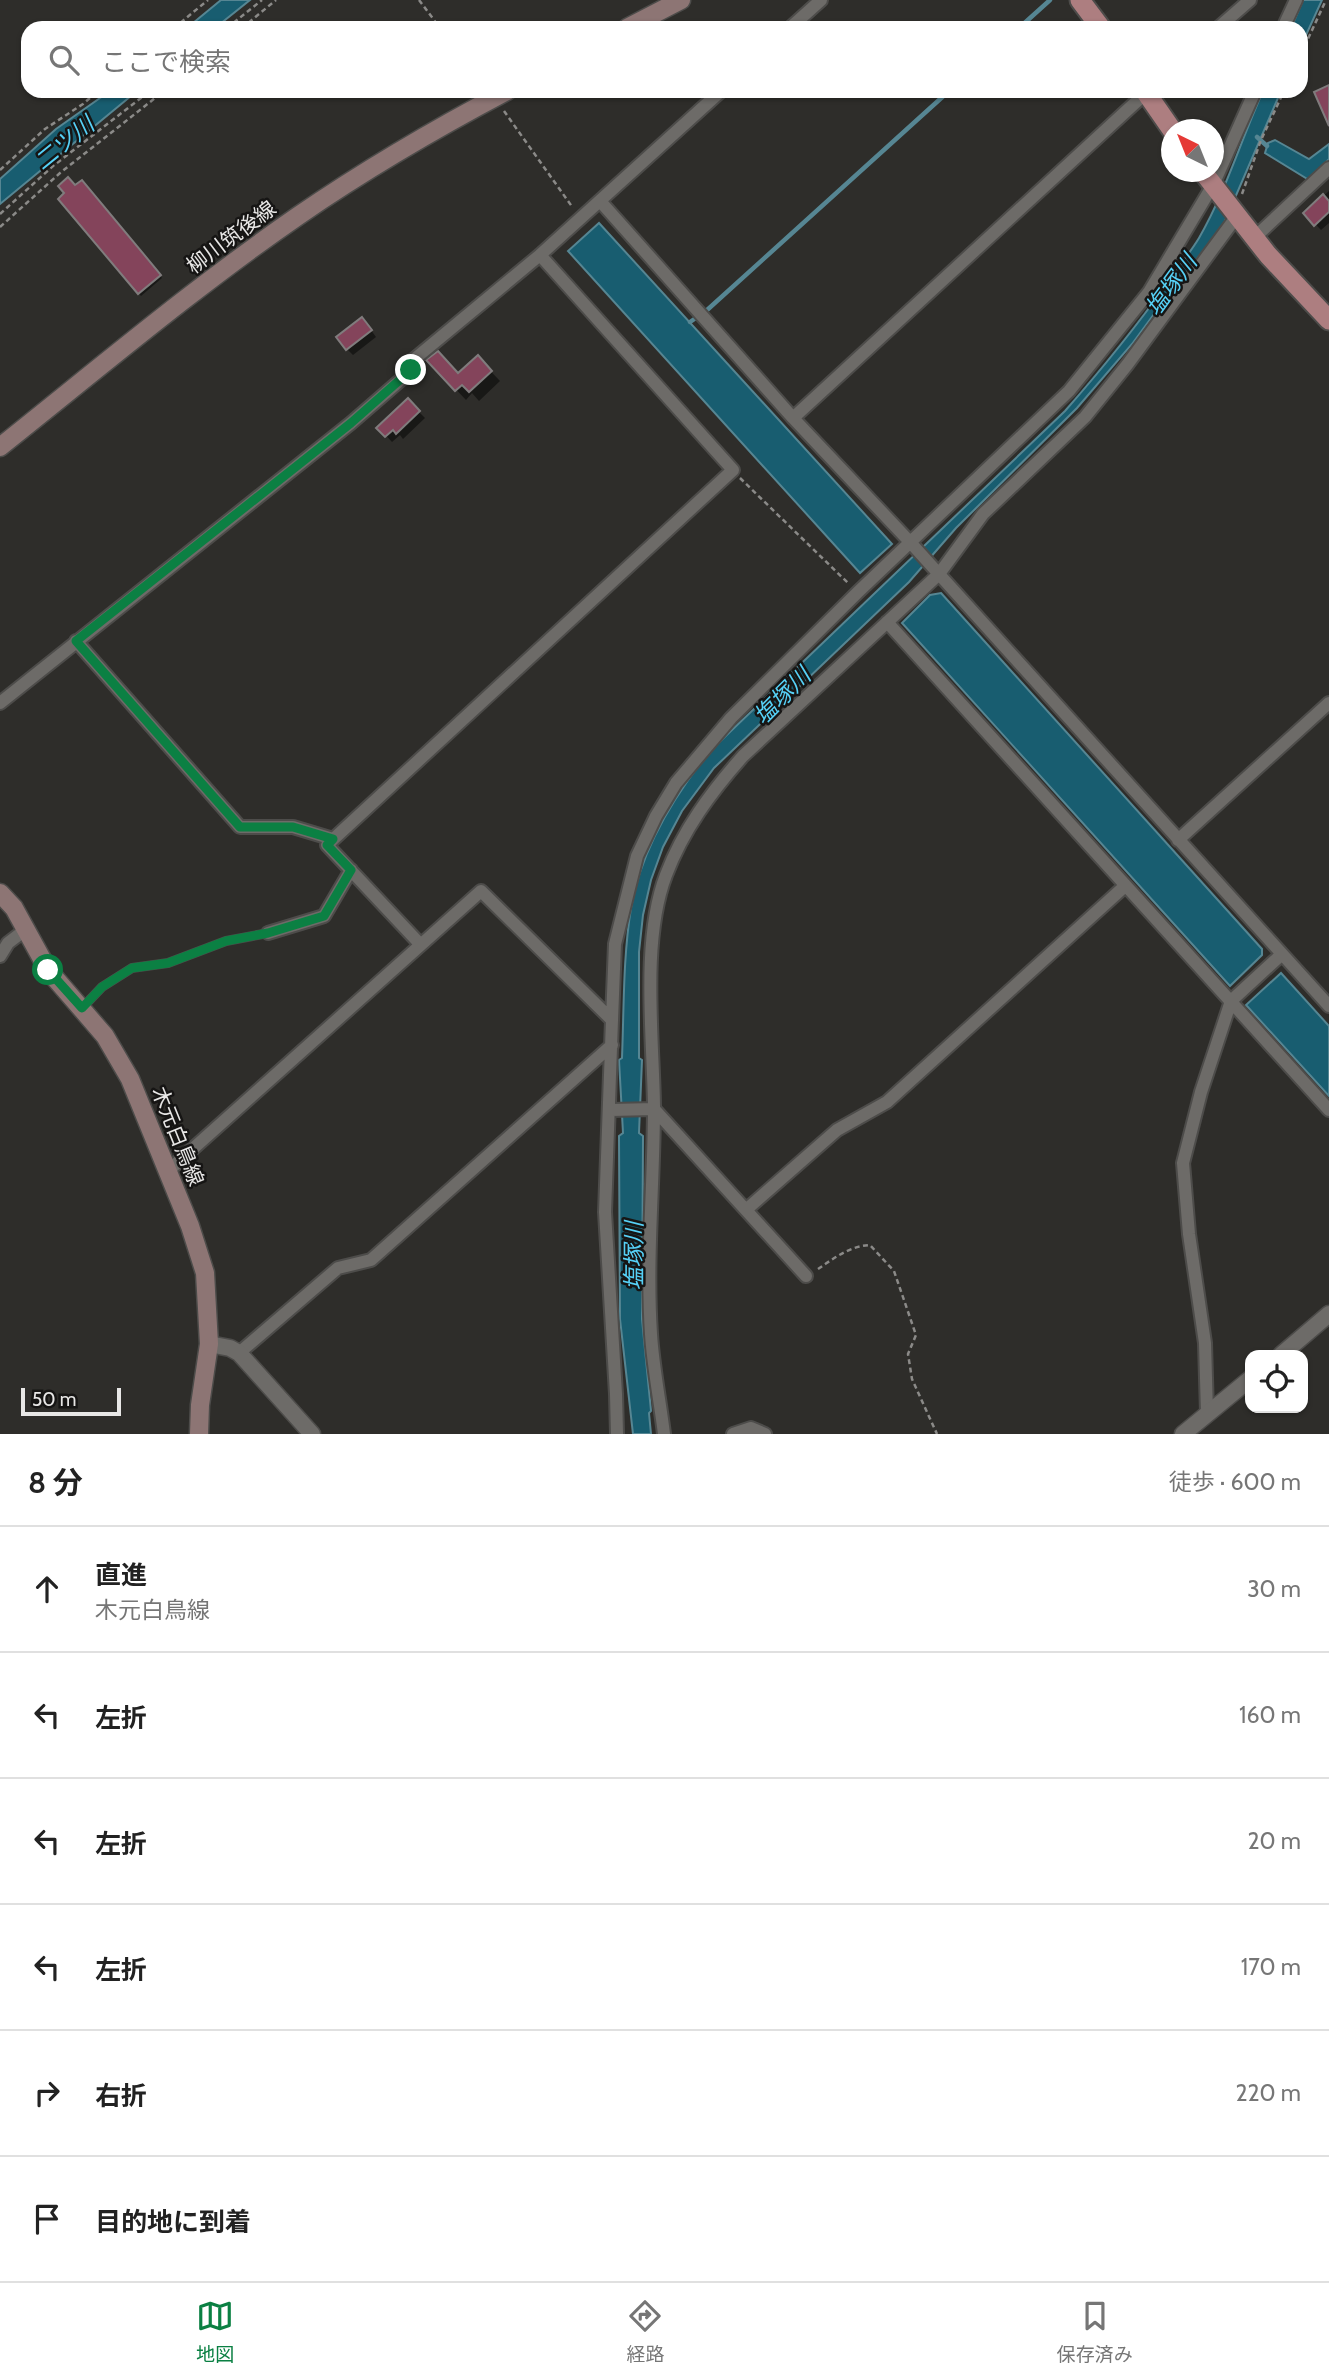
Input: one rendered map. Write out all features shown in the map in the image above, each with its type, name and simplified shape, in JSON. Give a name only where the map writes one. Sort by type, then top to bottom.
[{"type":"main road","points":[[640,21],[681,0]]},
{"type":"main road","points":[[1080,0],[1096,21]]},
{"type":"main road","name":"柳川筑後線","points":[[0,447],[225,268],[298,216],[350,181],[494,98]]},
{"type":"main road","points":[[1150,98],[1164,119]]},
{"type":"main road","points":[[1211,182],[1254,238],[1329,320]]},
{"type":"main road","name":"木元白鳥線","points":[[0,893],[14,908],[40,951],[48,970],[104,1036],[130,1079],[190,1226],[205,1273],[209,1344],[200,1405],[199,1434]]},
{"type":"street","points":[[798,21],[821,0]]},
{"type":"street","points":[[1226,21],[1250,0]]},
{"type":"street","points":[[1286,21],[1296,0]]},
{"type":"street","points":[[0,702],[351,423],[411,370],[412,361],[581,220],[713,98]]},
{"type":"street","points":[[793,418],[1140,98]]},
{"type":"street","points":[[1224,155],[1252,98]]},
{"type":"street","points":[[1254,238],[1329,168]]},
{"type":"street","points":[[617,1434],[605,1212],[611,1110],[615,944],[637,856],[676,783],[706,746],[858,592],[1069,391],[1149,292],[1211,182]]},
{"type":"street","points":[[600,201],[793,418],[910,542],[1329,1006]]},
{"type":"street","points":[[664,1434],[651,1335],[649,1110],[652,949],[654,918],[666,876],[685,834],[714,789],[743,756],[939,574],[983,514],[1093,407],[1127,365],[1234,212]]},
{"type":"street","points":[[420,944],[327,845],[733,471],[540,255]]},
{"type":"street","points":[[887,622],[1329,1110]]},
{"type":"street","points":[[76,641],[240,827],[293,827],[333,839]]},
{"type":"street","points":[[1178,840],[1329,703]]},
{"type":"street","points":[[268,933],[324,916],[351,870]]},
{"type":"street","points":[[747,1209],[837,1130],[887,1102],[1125,886]]},
{"type":"street","points":[[168,1171],[481,891],[612,1020]]},
{"type":"street","points":[[0,956],[8,943],[25,930]]},
{"type":"street","points":[[1207,1413],[1205,1343],[1189,1234],[1183,1163],[1200,1092],[1231,1001],[1282,954]]},
{"type":"street","points":[[239,1353],[338,1268],[371,1260],[612,1045]]},
{"type":"street","points":[[611,1110],[649,1110],[747,1209],[806,1276]]},
{"type":"street","points":[[1287,1350],[1329,1314]]},
{"type":"street","points":[[209,1344],[230,1348],[239,1353],[312,1434]]},
{"type":"street","points":[[1183,1434],[1245,1383]]},
{"type":"street","points":[[733,1434],[751,1428],[765,1434]]},
{"type":"lane","points":[[82,1008],[102,987],[132,968],[168,963],[226,941],[268,933]]},
{"type":"path","points":[[182,21],[208,0]]},
{"type":"path","points":[[236,21],[262,0]]},
{"type":"path","points":[[250,21],[276,0]]},
{"type":"path","points":[[419,0],[435,21]]},
{"type":"path","points":[[1308,39],[1326,0]]},
{"type":"path","points":[[0,170],[45,129],[89,98]]},
{"type":"path","points":[[0,214],[53,166],[141,98]]},
{"type":"path","points":[[0,227],[60,173],[155,98]]},
{"type":"path","points":[[504,98],[581,220]]},
{"type":"path","points":[[1234,212],[1261,140],[1281,98]]},
{"type":"path","points":[[733,471],[858,592]]},
{"type":"path","points":[[806,1276],[859,1245],[870,1245],[894,1271],[916,1335],[908,1354],[912,1379],[937,1434]]},
{"type":"water","points":[[221,0],[250,0],[224,21],[196,21]]},
{"type":"water","points":[[1303,0],[1322,0],[1308,31],[1308,21],[1294,21]]},
{"type":"water","name":"二ツ川","points":[[100,98],[129,98],[0,204],[0,179],[56,129]]},
{"type":"water","name":"塩塚川","points":[[1260,98],[1278,98],[1222,228],[1132,344],[1077,408],[956,528],[909,582],[714,768],[682,811],[663,847],[651,880],[643,915],[639,952],[639,1058],[642,1060],[639,1133],[643,1136],[642,1319],[651,1434],[633,1434],[620,1319],[619,1136],[623,1133],[619,1060],[622,1058],[625,964],[631,908],[642,865],[660,825],[683,787],[710,751],[1065,411],[1131,332],[1199,238],[1225,184]]},
{"type":"water","points":[[1275,140],[1309,159],[1329,144],[1329,159],[1309,180],[1265,153],[1268,143]]},
{"type":"water","points":[[599,223],[892,544],[860,573],[568,251]]},
{"type":"water","points":[[941,593],[1262,949],[1262,955],[1230,986],[902,623],[930,595]]},
{"type":"water","points":[[1281,973],[1329,1026],[1329,1096],[1246,1005]]},
{"type":"building","points":[[1329,85],[1329,126],[1314,92]]},
{"type":"building","points":[[68,177],[75,185],[82,180],[161,275],[138,294],[58,199],[64,193],[58,186]]},
{"type":"building","points":[[1323,194],[1329,201],[1329,212],[1314,226],[1303,213]]},
{"type":"building","points":[[362,317],[372,330],[346,350],[336,337]]},
{"type":"building","points":[[438,351],[458,373],[478,355],[492,371],[469,392],[462,385],[455,391],[426,360]]},
{"type":"building","points":[[408,398],[420,411],[396,434],[393,430],[385,437],[376,428]]},
{"type":"waterway","points":[[1027,21],[1050,0]]},
{"type":"waterway","points":[[690,322],[706,311],[941,98]]},
{"type":"waterway","points":[[1257,137],[1267,146]]},
{"type":"route","points":[[48,970],[82,1008],[102,987],[132,968],[168,963],[226,941],[268,933],[324,916],[351,870],[327,845],[333,839],[293,827],[240,827],[76,641],[351,423],[411,370]]}]
